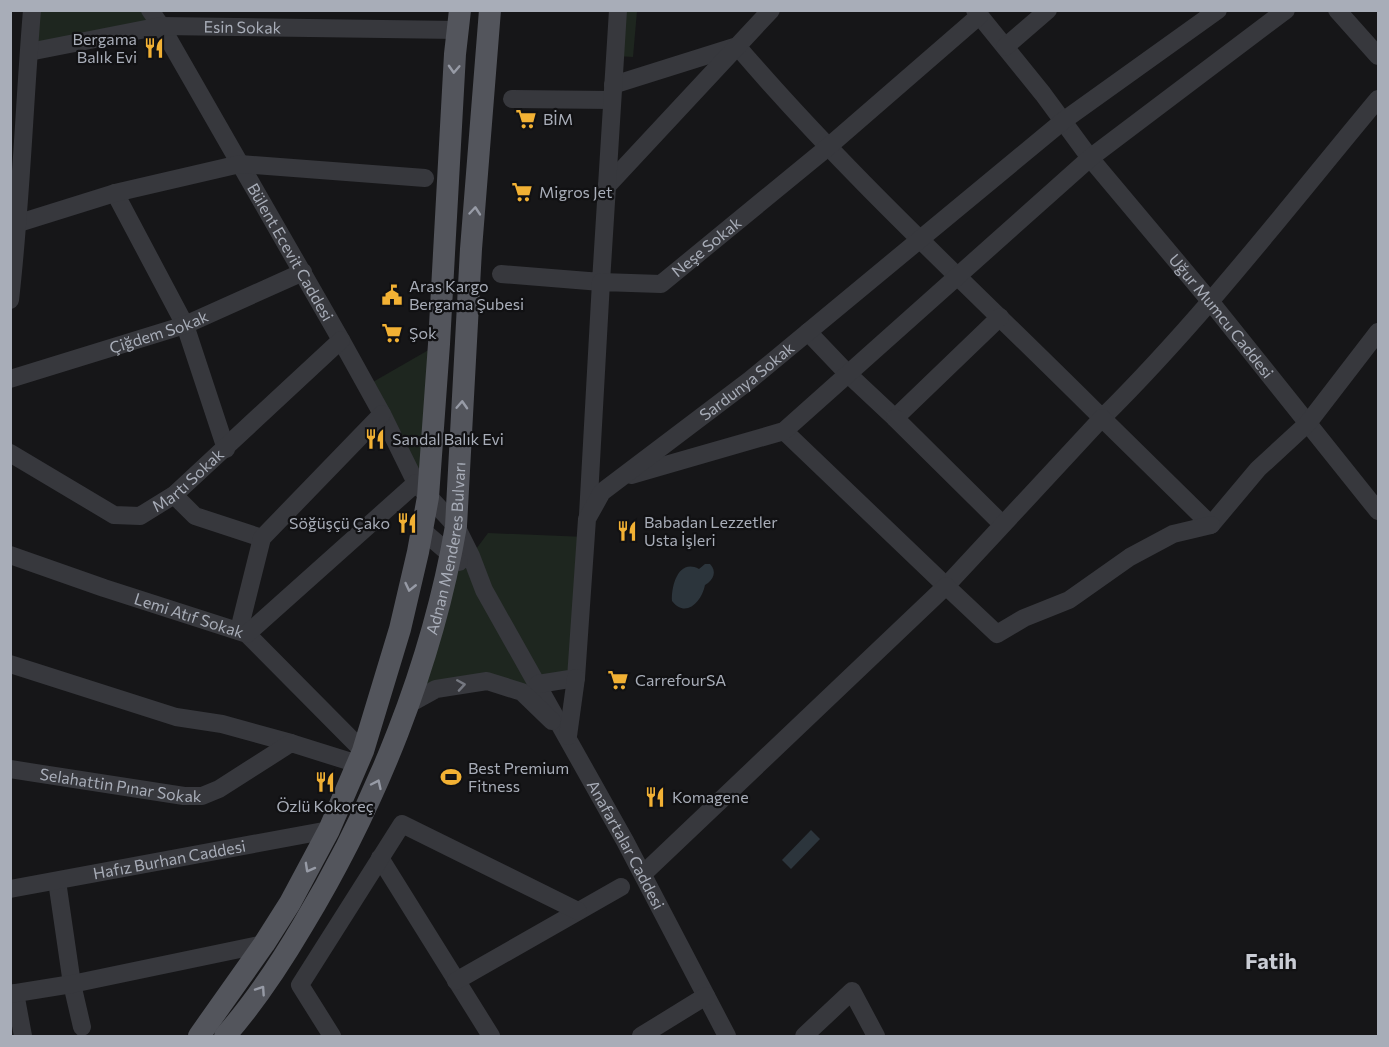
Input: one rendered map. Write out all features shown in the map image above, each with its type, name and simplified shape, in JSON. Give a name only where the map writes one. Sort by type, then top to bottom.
[{"type":"main road","name":"Adnan Menderes Bulvarı","points":[[225,1036],[248,1010],[283,958],[354,835],[382,775],[421,666],[451,554],[456,526],[471,249],[490,10]]},
{"type":"main road","name":"Adnan Menderes Bulvarı","points":[[199,1036],[290,903],[329,831],[361,757],[400,629],[422,530],[422,490],[439,344],[459,20]]},
{"type":"street","points":[[10,300],[15,223],[17,104],[28,52],[32,10]]},
{"type":"street","name":"Bülent Ecevit Caddesi","points":[[150,10],[303,272],[422,490],[456,526]]},
{"type":"street","points":[[161,26],[173,10]]},
{"type":"street","points":[[587,519],[618,10]]},
{"type":"street","points":[[607,186],[771,10]]},
{"type":"street","points":[[1005,47],[1048,10]]},
{"type":"street","name":"Sardunya Sokak","points":[[568,736],[576,678],[587,519],[602,492],[750,380],[1063,121],[1218,10]]},
{"type":"street","points":[[620,478],[784,431],[1090,158],[1286,10]]},
{"type":"street","points":[[1337,10],[1378,56]]},
{"type":"street","name":"Uğur Mumcu Caddesi","points":[[977,13],[1090,158],[1377,505]]},
{"type":"street","name":"Neşe Sokak","points":[[501,273],[601,282],[662,284],[828,147],[977,13]]},
{"type":"street","name":"Esin Sokak","points":[[28,52],[161,26],[459,20]]},
{"type":"street","points":[[512,99],[612,92],[737,46]]},
{"type":"street","points":[[737,46],[779,95],[879,200],[1211,525]]},
{"type":"street","points":[[643,874],[946,586],[1102,418],[1137,384],[1210,301],[1378,99]]},
{"type":"street","points":[[15,223],[115,193],[240,164],[425,178]]},
{"type":"street","points":[[115,193],[185,325],[226,449]]},
{"type":"street","name":"Çiğdem Sokak","points":[[10,379],[185,325],[303,272]]},
{"type":"street","points":[[895,418],[1000,317]]},
{"type":"street","points":[[808,332],[1002,524]]},
{"type":"street","points":[[784,431],[997,634],[1024,618],[1069,600],[1130,557],[1165,538],[1211,525],[1258,469],[1308,423],[1378,332]]},
{"type":"street","name":"Martı Sokak","points":[[10,453],[114,515],[140,516],[174,495],[341,340]]},
{"type":"street","points":[[243,632],[262,538],[382,414]]},
{"type":"street","points":[[243,632],[422,490]]},
{"type":"street","points":[[174,495],[195,516],[262,538]]},
{"type":"street","name":"Anafartalar Caddesi","points":[[456,526],[484,590],[568,736],[727,1036]]},
{"type":"street","points":[[422,530],[451,554],[484,590]]},
{"type":"street","name":"Lemi Atıf Sokak","points":[[10,555],[104,588],[243,632],[361,757]]},
{"type":"street","points":[[10,664],[176,717],[222,724],[291,743],[361,757]]},
{"type":"street","points":[[538,684],[576,678]]},
{"type":"street","points":[[407,705],[436,689],[487,681],[522,692],[568,736]]},
{"type":"street","name":"Selahattin Pınar Sokak","points":[[10,769],[184,796],[202,796],[219,789],[291,743]]},
{"type":"street","points":[[332,1036],[300,985],[402,824],[578,911]]},
{"type":"street","name":"Hafız Burhan Caddesi","points":[[10,889],[329,831]]},
{"type":"street","points":[[380,858],[491,1036]]},
{"type":"street","points":[[57,881],[72,984],[82,1027]]},
{"type":"street","points":[[456,981],[621,886]]},
{"type":"street","points":[[23,1036],[13,993],[72,984],[264,944]]},
{"type":"street","points":[[804,1036],[852,992],[876,1036]]},
{"type":"street","points":[[641,1036],[706,996]]},
{"type":"shaded area","points":[[32,11],[150,11],[161,26],[29,52]]},
{"type":"shaded area","points":[[622,11],[637,11],[633,57],[618,56]]},
{"type":"shaded area","points":[[439,344],[428,497],[366,386]]},
{"type":"shaded area","points":[[488,533],[586,537],[576,678],[522,692],[487,681],[407,705],[445,576],[462,564],[483,588],[471,556]]},
{"type":"shaded area","points":[[705,564],[710,564],[714,575],[705,585],[701,597],[688,608],[677,606],[672,601],[677,576],[686,567],[699,569]]},
{"type":"shaded area","points":[[811,830],[820,839],[791,869],[782,860]]},
{"type":"place","name":"Bergama Balık Evi","points":[[154,48]]},
{"type":"place","name":"BİM","points":[[526,119]]},
{"type":"place","name":"Migros Jet","points":[[522,192]]},
{"type":"place","name":"Aras Kargo Bergama Şubesi","points":[[392,295]]},
{"type":"place","name":"Şok","points":[[392,333]]},
{"type":"place","name":"Sandal Balık Evi","points":[[375,439]]},
{"type":"place","name":"Söğüşçü Çako","points":[[407,523]]},
{"type":"place","name":"Babadan Lezzetler Usta İşleri","points":[[627,531]]},
{"type":"place","name":"CarrefourSA","points":[[618,680]]},
{"type":"place","name":"Best Premium Fitness","points":[[451,777]]},
{"type":"place","name":"Özlü Kokoreç","points":[[325,782]]},
{"type":"place","name":"Komagene","points":[[655,797]]},
{"type":"district","name":"Fatih","points":[[1271,961]]}]
